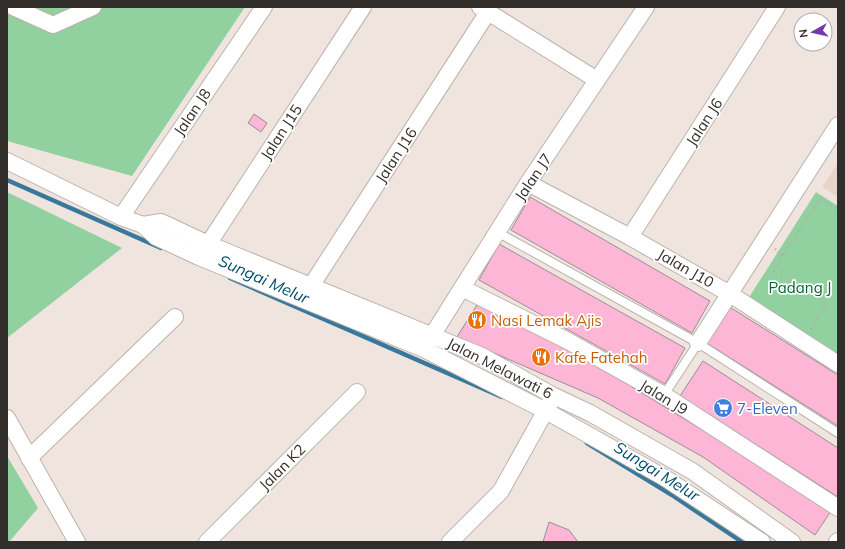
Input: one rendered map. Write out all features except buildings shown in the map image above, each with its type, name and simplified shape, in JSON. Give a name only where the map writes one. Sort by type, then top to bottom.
[{"type":"street","points":[[13,7],[53,25],[93,7]]},
{"type":"street","name":"Jalan J8","points":[[121,217],[264,7]]},
{"type":"street","name":"Jalan J15","points":[[199,257],[363,7]]},
{"type":"street","name":"Jalan J7","points":[[424,349],[496,232],[646,7]]},
{"type":"street","name":"Jalan J6","points":[[630,237],[777,7]]},
{"type":"street","points":[[484,10],[597,80]]},
{"type":"street","name":"Jalan J16","points":[[308,293],[484,10]]},
{"type":"street","points":[[698,342],[838,125]]},
{"type":"street","name":"Jalan Melawati 6","points":[[7,162],[121,217],[143,225],[156,237],[199,257],[432,335],[482,356],[554,396],[590,413],[692,471],[792,542]]},
{"type":"street","name":"Jalan J10","points":[[528,183],[630,237],[730,294],[838,364]]},
{"type":"street","name":"Jalan Melawati 6","points":[[143,225],[161,222],[424,349],[546,411],[665,478],[762,542]]},
{"type":"street","name":"Jalan J9","points":[[462,288],[568,341],[664,395],[838,508]]},
{"type":"street","points":[[29,458],[175,317]]},
{"type":"street","name":"Jalan K2","points":[[207,542],[357,392]]},
{"type":"street","points":[[450,542],[501,491],[554,396]]},
{"type":"street","points":[[7,418],[77,542]]},
{"type":"lane","points":[[496,232],[698,342],[838,433]]},
{"type":"lane","points":[[664,395],[698,342]]},
{"type":"path","points":[[816,334],[811,330],[827,303],[773,270],[820,199],[838,210]]},
{"type":"shaded area","points":[[838,163],[838,197],[822,187]]},
{"type":"green space","points":[[7,7],[245,7],[132,176],[7,141]]},
{"type":"green space","points":[[7,192],[122,248],[7,338]]},
{"type":"green space","name":"Padang J","points":[[816,192],[838,206],[838,356],[748,299]]},
{"type":"green space","points":[[7,456],[38,508],[9,542],[7,542]]},
{"type":"waterway","name":"Sungai Melur","points":[[7,180],[161,248]]},
{"type":"waterway","name":"Sungai Melur","points":[[230,278],[502,397]]},
{"type":"waterway","name":"Sungai Melur","points":[[587,443],[672,495],[742,542]]},
{"type":"place","name":"Nasi Lemak Ajis","points":[[477,320]]},
{"type":"place","name":"Kafe Fatehah","points":[[541,357]]},
{"type":"place","name":"7-Eleven","points":[[723,408]]}]
